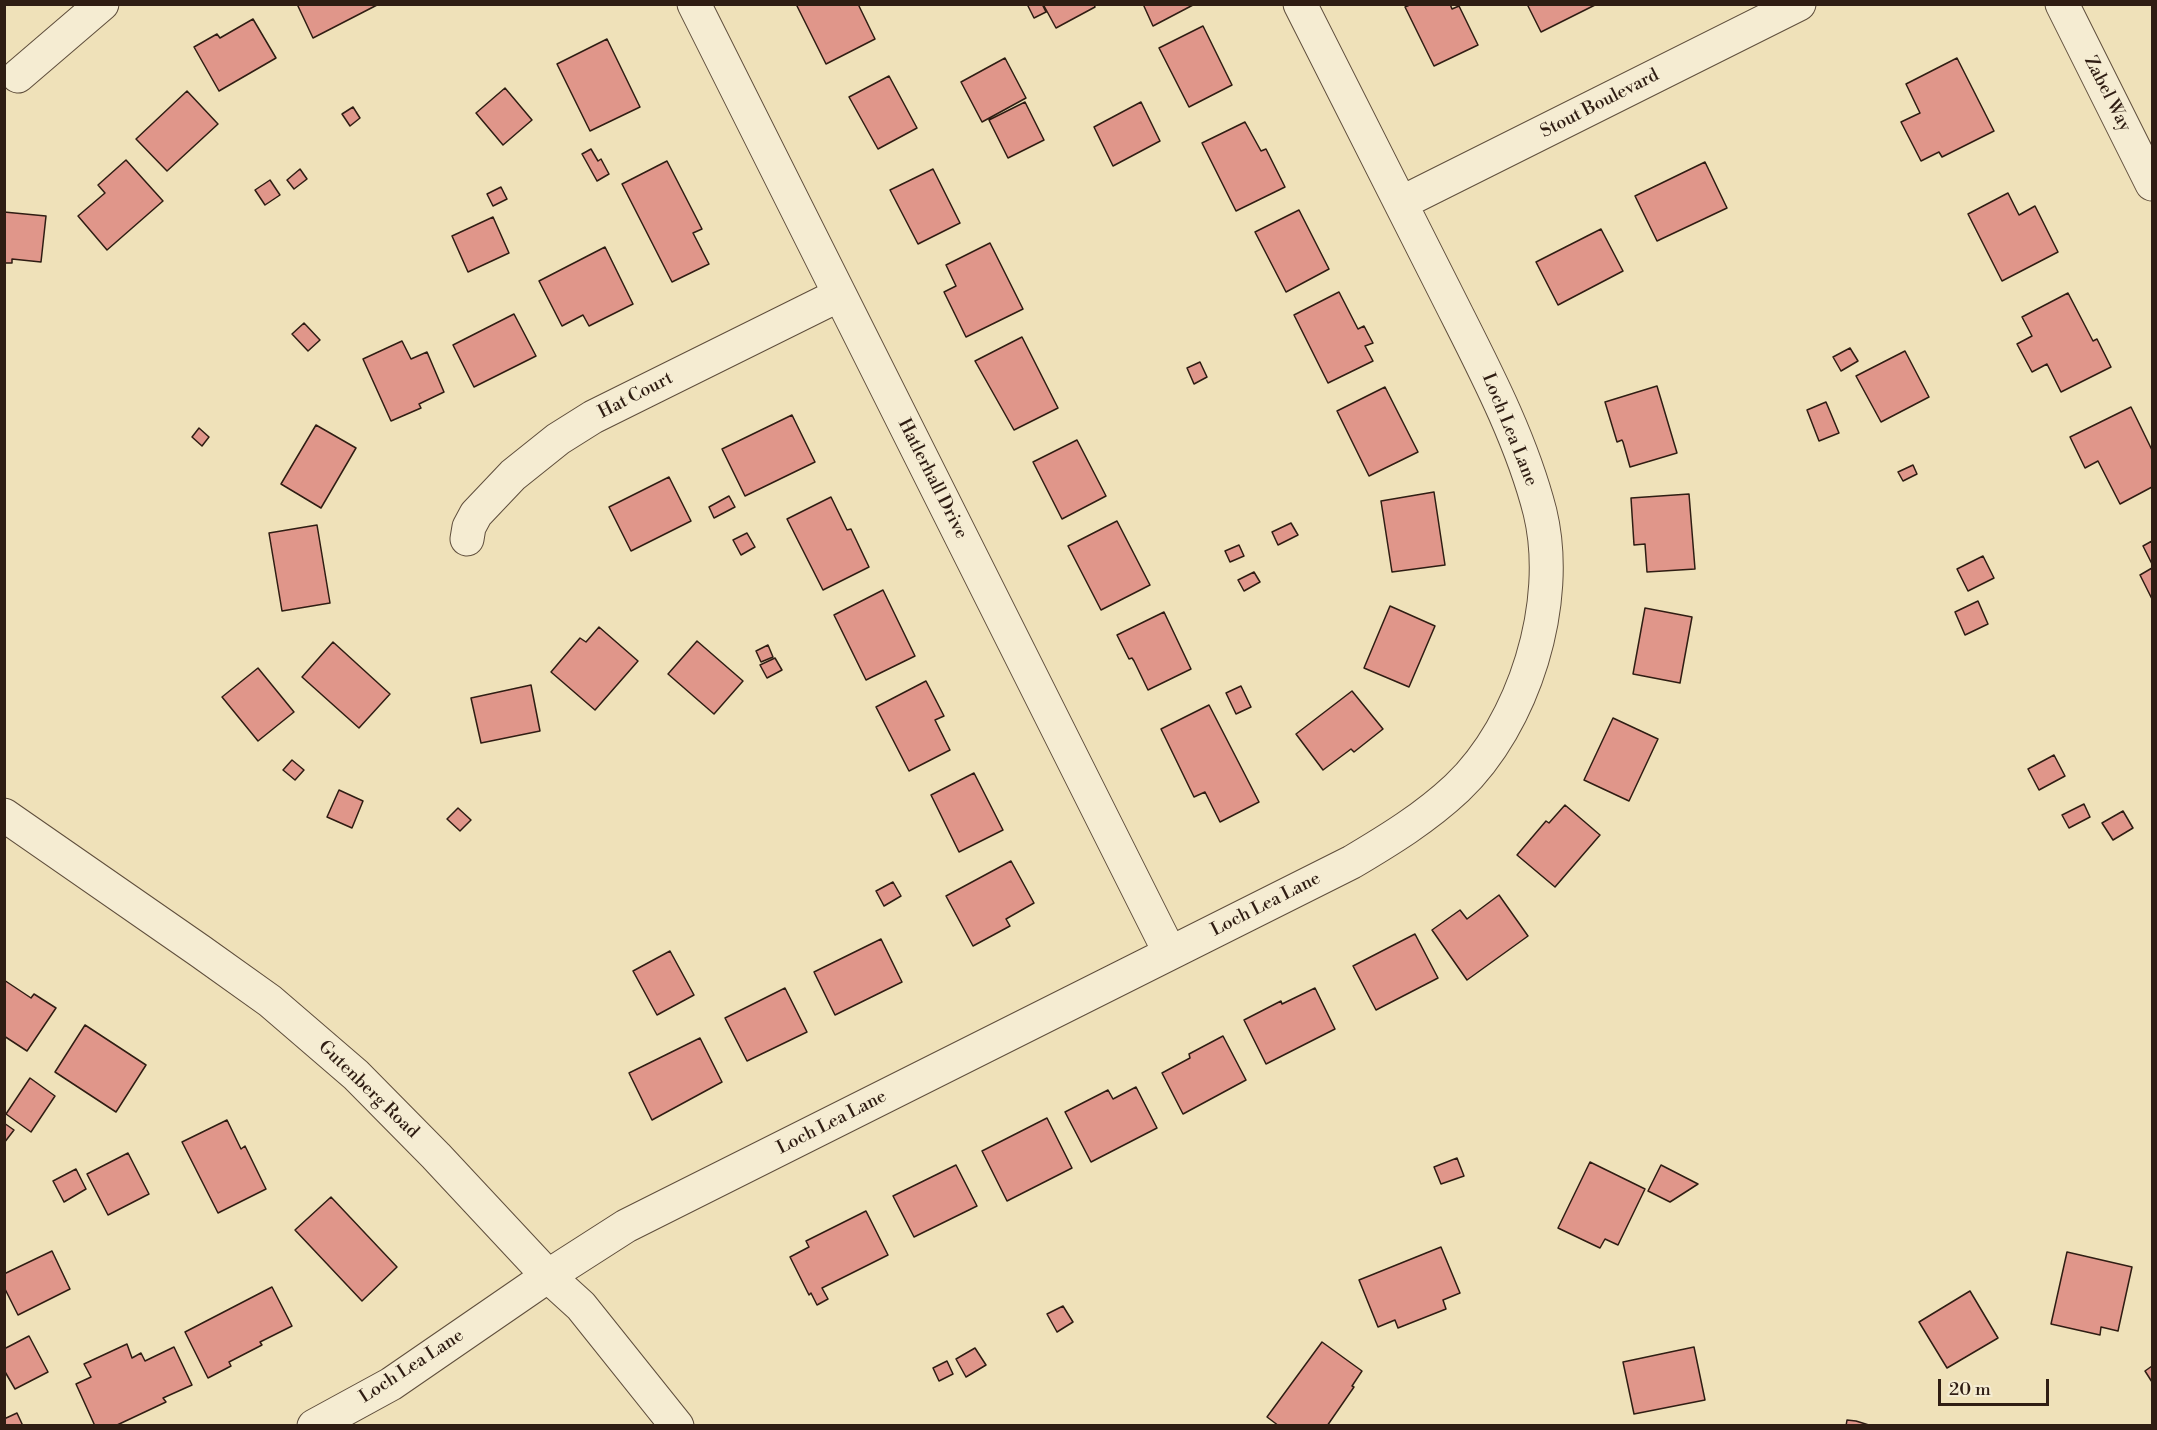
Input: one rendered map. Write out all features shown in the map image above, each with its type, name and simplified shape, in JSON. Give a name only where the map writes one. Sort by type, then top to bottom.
[{"type":"street","points":[[18,76],[102,4]]},
{"type":"street","name":"Hatlerhall Drive","points":[[694,4],[1170,953]]},
{"type":"street","name":"Loch Lea Lane","points":[[314,1425],[391,1384],[548,1275],[626,1226],[1352,862],[1429,813],[1471,773],[1498,735],[1516,701],[1530,666],[1540,630],[1546,561],[1541,515],[1527,468],[1486,373],[1300,4]]},
{"type":"street","name":"Stout Boulevard","points":[[1401,203],[1799,4]]},
{"type":"street","name":"Zabel Way","points":[[2062,4],[2152,184]]},
{"type":"street","name":"Hat Court","points":[[467,539],[469,527],[476,514],[513,475],[558,439],[593,417],[840,295]]},
{"type":"street","name":"Gutenberg Road","points":[[4,815],[270,1001],[356,1075],[548,1275],[581,1306],[677,1425]]},
{"type":"building","points":[[297,4],[379,4],[313,38]]},
{"type":"building","points":[[796,4],[858,4],[875,39],[826,64]]},
{"type":"building","points":[[1027,4],[1042,4],[1046,12],[1034,18]]},
{"type":"building","points":[[1043,4],[1094,4],[1095,7],[1056,28]]},
{"type":"building","points":[[1143,4],[1193,4],[1193,5],[1153,26]]},
{"type":"building","points":[[1412,4],[1450,4],[1452,9],[1459,6],[1478,45],[1434,66],[1405,7]]},
{"type":"building","points":[[1527,4],[1597,4],[1541,32]]},
{"type":"building","points":[[253,19],[276,58],[219,91],[194,47],[217,34],[220,38]]},
{"type":"building","points":[[1203,26],[1232,85],[1189,107],[1159,48]]},
{"type":"building","points":[[607,39],[640,107],[590,131],[557,64]]},
{"type":"building","points":[[1005,58],[1026,98],[982,122],[961,82]]},
{"type":"building","points":[[1957,58],[1994,131],[1942,157],[1939,152],[1921,161],[1901,122],[1920,113],[1906,84]]},
{"type":"building","points":[[889,76],[917,128],[878,149],[849,97]]},
{"type":"building","points":[[505,88],[532,120],[503,145],[476,113]]},
{"type":"building","points":[[187,91],[218,124],[167,171],[136,139]]},
{"type":"building","points":[[1025,102],[1044,140],[1008,158],[989,120]]},
{"type":"building","points":[[1141,102],[1160,141],[1113,166],[1094,127]]},
{"type":"building","points":[[353,107],[360,118],[350,126],[342,114]]},
{"type":"building","points":[[1245,122],[1261,151],[1266,149],[1285,187],[1236,211],[1202,143]]},
{"type":"building","points":[[591,149],[598,161],[601,159],[609,174],[597,181],[582,154]]},
{"type":"building","points":[[126,160],[163,201],[107,250],[78,216],[105,193],[98,185]]},
{"type":"building","points":[[667,161],[702,229],[693,233],[709,264],[672,282],[622,184]]},
{"type":"building","points":[[1705,162],[1727,208],[1657,241],[1635,196]]},
{"type":"building","points":[[300,169],[307,179],[294,189],[287,180]]},
{"type":"building","points":[[933,169],[960,223],[918,244],[890,190]]},
{"type":"building","points":[[270,180],[280,195],[265,205],[255,190]]},
{"type":"building","points":[[501,187],[507,199],[493,206],[487,194]]},
{"type":"building","points":[[2008,193],[2019,215],[2035,206],[2058,252],[2002,281],[1968,214]]},
{"type":"building","points":[[1299,210],[1329,269],[1286,292],[1255,232]]},
{"type":"building","points":[[4,212],[46,216],[41,262],[12,259],[12,263],[4,263]]},
{"type":"building","points":[[493,217],[509,253],[468,272],[452,236]]},
{"type":"building","points":[[1601,229],[1623,271],[1558,305],[1536,262]]},
{"type":"building","points":[[990,243],[1023,309],[966,337],[944,292],[956,286],[946,265]]},
{"type":"building","points":[[605,247],[633,304],[589,326],[583,315],[562,326],[539,281]]},
{"type":"building","points":[[1339,292],[1358,329],[1364,326],[1373,343],[1365,346],[1373,361],[1328,383],[1294,315]]},
{"type":"building","points":[[2068,293],[2093,341],[2097,339],[2111,367],[2061,392],[2047,364],[2032,372],[2017,344],[2032,336],[2022,317]]},
{"type":"building","points":[[514,314],[536,356],[474,387],[453,345]]},
{"type":"building","points":[[304,323],[320,340],[308,351],[292,334]]},
{"type":"building","points":[[1022,337],[1058,408],[1014,430],[975,361]]},
{"type":"building","points":[[402,341],[411,359],[427,352],[444,392],[419,404],[421,408],[391,421],[363,359]]},
{"type":"building","points":[[1850,348],[1858,361],[1841,371],[1833,357]]},
{"type":"building","points":[[1905,351],[1929,397],[1881,422],[1856,376]]},
{"type":"building","points":[[1200,362],[1207,377],[1194,384],[1187,368]]},
{"type":"building","points":[[1657,386],[1677,453],[1630,467],[1622,440],[1617,442],[1605,402]]},
{"type":"building","points":[[1385,387],[1418,452],[1369,476],[1337,411]]},
{"type":"building","points":[[1826,402],[1839,433],[1819,441],[1807,410]]},
{"type":"building","points":[[2131,407],[2152,450],[2152,487],[2120,504],[2098,461],[2085,468],[2070,437]]},
{"type":"building","points":[[792,415],[815,462],[745,496],[722,449]]},
{"type":"building","points":[[316,425],[356,448],[321,508],[281,484]]},
{"type":"building","points":[[199,428],[209,437],[202,446],[192,437]]},
{"type":"building","points":[[1077,440],[1106,496],[1062,519],[1033,462]]},
{"type":"building","points":[[1913,465],[1917,474],[1903,481],[1898,472]]},
{"type":"building","points":[[669,477],[691,521],[631,551],[609,507]]},
{"type":"building","points":[[1434,492],[1445,565],[1392,572],[1381,501]]},
{"type":"building","points":[[1689,494],[1695,569],[1647,572],[1645,544],[1634,545],[1631,498]]},
{"type":"building","points":[[729,496],[735,507],[714,518],[709,507]]},
{"type":"building","points":[[831,497],[847,530],[851,529],[869,567],[823,590],[787,519]]},
{"type":"building","points":[[1117,521],[1150,585],[1101,610],[1068,546]]},
{"type":"building","points":[[1291,523],[1298,535],[1278,545],[1272,532]]},
{"type":"building","points":[[317,525],[330,603],[282,611],[269,533]]},
{"type":"building","points":[[747,533],[755,547],[741,555],[733,540]]},
{"type":"building","points":[[2152,541],[2152,564],[2143,546]]},
{"type":"building","points":[[1239,545],[1244,556],[1230,562],[1225,551]]},
{"type":"building","points":[[1983,556],[1994,578],[1968,591],[1957,569]]},
{"type":"building","points":[[2152,568],[2152,599],[2140,575]]},
{"type":"building","points":[[1254,572],[1260,582],[1244,591],[1238,580]]},
{"type":"building","points":[[883,590],[915,656],[866,680],[834,615]]},
{"type":"building","points":[[1978,601],[1988,624],[1965,635],[1955,612]]},
{"type":"building","points":[[1390,606],[1435,626],[1409,687],[1364,668]]},
{"type":"building","points":[[1645,608],[1692,617],[1680,683],[1633,674]]},
{"type":"building","points":[[1164,612],[1191,669],[1148,690],[1134,661],[1132,658],[1129,659],[1117,635]]},
{"type":"building","points":[[599,627],[638,661],[595,710],[551,672],[580,638],[586,642]]},
{"type":"building","points":[[697,641],[743,681],[714,714],[668,674]]},
{"type":"building","points":[[333,642],[390,694],[359,728],[302,677]]},
{"type":"building","points":[[768,645],[773,657],[761,662],[756,651]]},
{"type":"building","points":[[775,658],[782,670],[767,678],[760,665]]},
{"type":"building","points":[[258,668],[294,712],[258,741],[222,697]]},
{"type":"building","points":[[926,681],[944,716],[935,720],[950,750],[909,771],[876,707]]},
{"type":"building","points":[[531,685],[540,731],[481,743],[471,698]]},
{"type":"building","points":[[1241,686],[1251,707],[1236,714],[1226,693]]},
{"type":"building","points":[[1352,691],[1383,729],[1354,752],[1351,749],[1323,770],[1296,734]]},
{"type":"building","points":[[1209,705],[1259,802],[1220,822],[1205,792],[1194,797],[1161,729]]},
{"type":"building","points":[[1613,718],[1658,739],[1629,801],[1584,780]]},
{"type":"building","points":[[2054,755],[2065,776],[2039,790],[2028,769]]},
{"type":"building","points":[[292,760],[304,770],[295,780],[283,770]]},
{"type":"building","points":[[974,773],[1003,830],[959,852],[931,795]]},
{"type":"building","points":[[339,790],[363,801],[352,828],[327,817]]},
{"type":"building","points":[[2084,804],[2090,817],[2069,828],[2062,815]]},
{"type":"building","points":[[1565,805],[1600,835],[1555,887],[1517,855],[1546,821],[1549,823]]},
{"type":"building","points":[[458,808],[471,820],[460,831],[447,819]]},
{"type":"building","points":[[2123,811],[2133,828],[2113,840],[2102,823]]},
{"type":"building","points":[[1011,861],[1034,903],[1006,919],[1010,926],[973,946],[946,896]]},
{"type":"building","points":[[893,882],[901,896],[884,906],[876,891]]},
{"type":"building","points":[[1499,895],[1528,936],[1467,980],[1432,930],[1460,910],[1467,919]]},
{"type":"building","points":[[1415,934],[1438,978],[1376,1010],[1353,966]]},
{"type":"building","points":[[881,939],[902,982],[835,1015],[814,972]]},
{"type":"building","points":[[670,951],[694,995],[657,1015],[633,971]]},
{"type":"building","points":[[4,980],[31,998],[34,994],[56,1008],[27,1051],[4,1036]]},
{"type":"building","points":[[785,988],[807,1032],[747,1061],[725,1018]]},
{"type":"building","points":[[1315,988],[1335,1029],[1266,1064],[1244,1020],[1281,1001],[1282,1004]]},
{"type":"building","points":[[85,1025],[146,1065],[116,1112],[55,1072]]},
{"type":"building","points":[[1223,1036],[1246,1080],[1183,1114],[1162,1073],[1190,1058],[1189,1054]]},
{"type":"building","points":[[700,1038],[722,1082],[652,1120],[629,1073]]},
{"type":"building","points":[[30,1078],[55,1096],[31,1132],[6,1114]]},
{"type":"building","points":[[1136,1087],[1157,1128],[1091,1162],[1065,1112],[1108,1090],[1113,1099]]},
{"type":"building","points":[[1047,1118],[1072,1168],[1007,1201],[982,1151]]},
{"type":"building","points":[[227,1120],[241,1149],[245,1146],[266,1189],[218,1213],[182,1142]]},
{"type":"building","points":[[4,1123],[14,1130],[4,1143]]},
{"type":"building","points":[[128,1153],[149,1194],[108,1215],[87,1174]]},
{"type":"building","points":[[1457,1158],[1464,1176],[1441,1184],[1434,1167]]},
{"type":"building","points":[[1590,1162],[1645,1189],[1618,1245],[1605,1239],[1600,1248],[1558,1228]]},
{"type":"building","points":[[956,1165],[977,1206],[914,1237],[893,1196]]},
{"type":"building","points":[[1661,1165],[1698,1184],[1670,1202],[1648,1191]]},
{"type":"building","points":[[76,1169],[86,1189],[64,1202],[53,1181]]},
{"type":"building","points":[[331,1197],[397,1267],[362,1301],[295,1230]]},
{"type":"building","points":[[866,1211],[888,1255],[822,1288],[828,1299],[817,1305],[811,1293],[809,1295],[790,1257],[809,1247],[806,1241]]},
{"type":"building","points":[[1441,1247],[1460,1293],[1443,1300],[1446,1309],[1398,1328],[1395,1320],[1378,1327],[1359,1280]]},
{"type":"building","points":[[52,1251],[70,1289],[18,1315],[4,1287],[4,1274]]},
{"type":"building","points":[[2067,1252],[2132,1267],[2118,1331],[2101,1327],[2100,1335],[2051,1324]]},
{"type":"building","points":[[272,1287],[292,1326],[260,1342],[262,1345],[229,1362],[231,1366],[208,1378],[185,1332]]},
{"type":"building","points":[[1970,1291],[1998,1338],[1947,1368],[1919,1322]]},
{"type":"building","points":[[1063,1306],[1073,1322],[1057,1332],[1047,1314]]},
{"type":"building","points":[[29,1336],[48,1372],[15,1389],[4,1370],[4,1349]]},
{"type":"building","points":[[1322,1342],[1362,1371],[1352,1386],[1354,1387],[1327,1426],[1279,1426],[1267,1417]]},
{"type":"building","points":[[127,1344],[132,1358],[141,1353],[145,1361],[174,1347],[192,1385],[163,1398],[166,1402],[115,1426],[95,1426],[76,1384],[91,1377],[84,1364]]},
{"type":"building","points":[[1694,1347],[1705,1400],[1634,1414],[1623,1362]]},
{"type":"building","points":[[975,1348],[986,1365],[966,1377],[956,1359]]},
{"type":"building","points":[[947,1361],[953,1374],[939,1381],[933,1368]]},
{"type":"building","points":[[2152,1366],[2152,1382],[2145,1371]]},
{"type":"building","points":[[17,1413],[23,1426],[4,1426],[4,1419]]},
{"type":"building","points":[[1847,1420],[1856,1421],[1872,1426],[1846,1426]]}]
